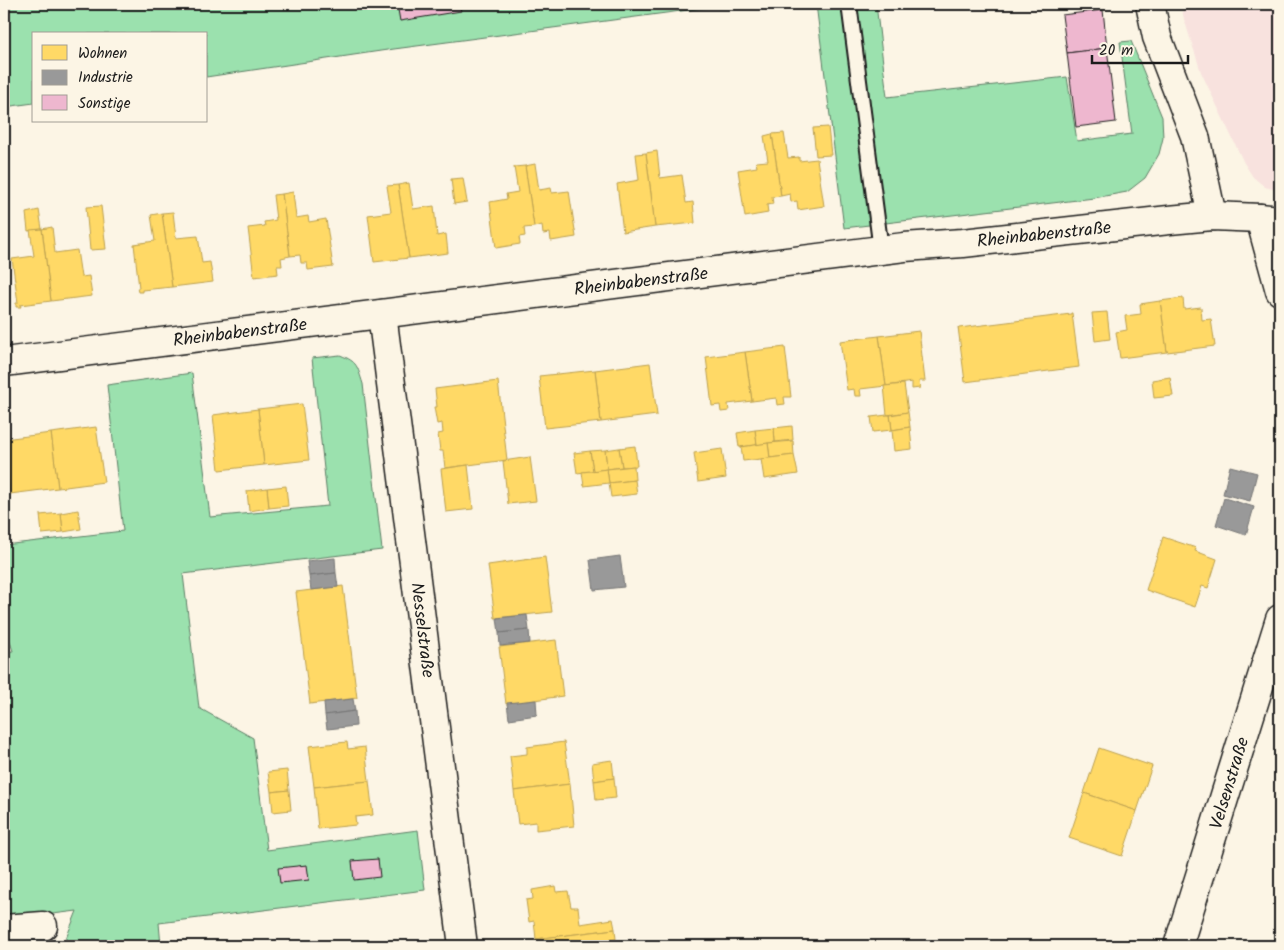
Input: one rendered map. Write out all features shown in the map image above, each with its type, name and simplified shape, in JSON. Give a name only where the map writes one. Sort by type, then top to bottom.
[{"type":"street","points":[[1150,4],[1158,37],[1195,136],[1212,216]]},
{"type":"street","name":"Rheinbabenstraße","points":[[4,362],[881,250],[1212,216],[1270,219]]},
{"type":"street","points":[[1270,219],[1280,291]]},
{"type":"street","name":"Nesselstraße","points":[[382,314],[463,946]]},
{"type":"street","name":"Velsenstraße","points":[[1178,946],[1280,619]]},
{"type":"street","points":[[4,929],[42,926]]},
{"type":"lane","points":[[849,4],[881,250]]},
{"type":"shaded area","points":[[1181,4],[1280,4],[1280,191],[1265,187],[1253,177],[1244,163],[1201,72]]},
{"type":"green space","points":[[4,4],[734,4],[394,49],[208,77],[208,32],[32,32],[32,103],[4,107]]},
{"type":"green space","points":[[816,4],[876,4],[887,97],[1067,77],[1077,141],[1132,134],[1120,42],[1131,41],[1162,117],[1163,138],[1159,154],[1145,178],[1127,192],[1094,198],[844,228]]},
{"type":"green space","points":[[340,355],[356,365],[363,384],[382,550],[183,574],[199,708],[253,738],[267,850],[418,830],[425,890],[159,923],[161,946],[61,946],[65,941],[77,911],[4,920],[4,652],[13,651],[4,623],[4,545],[123,531],[107,385],[192,373],[210,517],[328,506],[312,358]]},
{"type":"building: Wohnen","points":[[828,127],[831,155],[816,156],[813,128]]},
{"type":"building: Wohnen","points":[[784,133],[788,158],[799,157],[799,161],[817,159],[824,206],[798,210],[797,201],[791,202],[790,194],[781,196],[772,134]]},
{"type":"building: Wohnen","points":[[772,134],[781,196],[772,197],[773,204],[767,205],[768,213],[745,217],[738,170],[757,167],[756,162],[768,161],[764,136]]},
{"type":"building: Wohnen","points":[[657,151],[660,178],[682,175],[686,203],[693,202],[695,223],[655,227],[646,153]]},
{"type":"building: Wohnen","points":[[646,153],[655,227],[623,232],[617,184],[639,180],[636,154]]},
{"type":"building: Wohnen","points":[[535,164],[539,190],[551,188],[552,193],[569,191],[576,237],[551,241],[550,233],[543,234],[542,225],[534,227],[525,166]]},
{"type":"building: Wohnen","points":[[525,166],[534,227],[524,228],[525,236],[519,237],[520,244],[496,248],[490,202],[507,199],[506,194],[518,192],[514,167]]},
{"type":"building: Wohnen","points":[[463,178],[467,202],[454,204],[451,179]]},
{"type":"building: Wohnen","points":[[409,183],[413,209],[434,206],[437,236],[446,234],[448,253],[409,258],[398,185]]},
{"type":"building: Wohnen","points":[[398,185],[409,258],[374,262],[368,215],[391,212],[387,186]]},
{"type":"building: Wohnen","points":[[293,192],[296,218],[308,216],[309,222],[326,219],[333,267],[308,270],[307,263],[301,263],[300,255],[290,256],[282,194]]},
{"type":"building: Wohnen","points":[[282,194],[290,256],[281,258],[282,266],[277,266],[278,274],[254,277],[248,228],[265,226],[264,222],[276,220],[273,195]]},
{"type":"building: Wohnen","points":[[101,206],[106,249],[90,250],[86,207]]},
{"type":"building: Wohnen","points":[[39,210],[42,229],[28,231],[26,213]]},
{"type":"building: Wohnen","points":[[173,212],[176,238],[198,236],[202,263],[210,262],[213,282],[172,287],[162,213]]},
{"type":"building: Wohnen","points":[[162,213],[172,287],[138,292],[134,244],[155,241],[151,215]]},
{"type":"building: Wohnen","points":[[52,227],[55,253],[77,250],[81,277],[89,276],[92,296],[51,301],[42,229]]},
{"type":"building: Wohnen","points":[[42,229],[51,301],[16,307],[16,303],[18,303],[12,259],[34,256],[30,230]]},
{"type":"building: Wohnen","points":[[1183,298],[1184,309],[1201,307],[1202,320],[1211,319],[1215,346],[1167,352],[1160,301]]},
{"type":"building: Wohnen","points":[[1160,301],[1167,352],[1120,358],[1116,332],[1127,330],[1125,316],[1141,314],[1140,304]]},
{"type":"building: Wohnen","points":[[1107,312],[1110,339],[1095,341],[1092,313]]},
{"type":"building: Wohnen","points":[[1071,313],[1079,367],[965,382],[958,327]]},
{"type":"building: Wohnen","points":[[919,331],[925,381],[919,381],[920,388],[912,389],[912,382],[886,386],[879,336]]},
{"type":"building: Wohnen","points":[[879,336],[886,386],[860,389],[861,396],[855,396],[854,389],[847,390],[840,341]]},
{"type":"building: Wohnen","points":[[785,347],[791,397],[784,397],[785,404],[777,405],[776,398],[752,401],[745,352]]},
{"type":"building: Wohnen","points":[[745,352],[752,401],[728,404],[729,411],[721,412],[720,405],[712,406],[706,357]]},
{"type":"building: Wohnen","points":[[650,363],[657,415],[601,422],[595,370]]},
{"type":"building: Wohnen","points":[[595,370],[601,422],[545,428],[539,376]]},
{"type":"building: Wohnen","points":[[1170,377],[1173,396],[1154,398],[1152,380]]},
{"type":"building: Wohnen","points":[[498,381],[507,460],[445,468],[438,434],[443,433],[442,423],[437,424],[434,407],[437,407],[435,389]]},
{"type":"building: Wohnen","points":[[904,384],[908,412],[887,415],[884,386]]},
{"type":"building: Wohnen","points":[[302,404],[309,460],[264,465],[258,409]]},
{"type":"building: Wohnen","points":[[258,409],[264,465],[219,470],[213,415]]},
{"type":"building: Wohnen","points":[[908,412],[910,427],[892,430],[890,415]]},
{"type":"building: Wohnen","points":[[890,415],[892,430],[873,432],[871,417]]},
{"type":"building: Wohnen","points":[[792,426],[793,440],[775,442],[774,428]]},
{"type":"building: Wohnen","points":[[96,427],[104,482],[58,488],[51,433]]},
{"type":"building: Wohnen","points":[[910,427],[912,449],[894,451],[892,430]]},
{"type":"building: Wohnen","points":[[774,428],[775,442],[757,445],[755,430]]},
{"type":"building: Wohnen","points":[[755,430],[757,445],[739,447],[737,433]]},
{"type":"building: Wohnen","points":[[51,433],[58,488],[10,494],[4,439]]},
{"type":"building: Wohnen","points":[[793,441],[794,455],[770,458],[768,443]]},
{"type":"building: Wohnen","points":[[768,443],[770,458],[743,461],[741,447]]},
{"type":"building: Wohnen","points":[[635,446],[637,466],[622,467],[619,448]]},
{"type":"building: Wohnen","points":[[619,448],[622,467],[607,469],[605,450]]},
{"type":"building: Wohnen","points":[[722,449],[726,478],[698,482],[694,453]]},
{"type":"building: Wohnen","points":[[605,450],[607,469],[593,471],[590,451]]},
{"type":"building: Wohnen","points":[[590,451],[593,471],[577,473],[574,453]]},
{"type":"building: Wohnen","points":[[794,455],[798,474],[764,479],[761,459]]},
{"type":"building: Wohnen","points":[[530,457],[536,501],[508,504],[503,461]]},
{"type":"building: Wohnen","points":[[468,465],[473,509],[446,512],[441,469]]},
{"type":"building: Wohnen","points":[[634,466],[635,480],[609,483],[607,469]]},
{"type":"building: Wohnen","points":[[607,469],[609,483],[584,486],[582,472]]},
{"type":"building: Wohnen","points":[[635,480],[637,494],[611,497],[609,483]]},
{"type":"building: Wohnen","points":[[286,486],[288,506],[269,508],[267,488]]},
{"type":"building: Wohnen","points":[[267,488],[269,508],[249,511],[247,491]]},
{"type":"building: Wohnen","points":[[78,510],[81,529],[63,532],[61,513]]},
{"type":"building: Wohnen","points":[[61,513],[63,532],[42,534],[40,515]]},
{"type":"building: Wohnen","points":[[1163,537],[1196,548],[1195,551],[1217,559],[1208,588],[1202,586],[1195,607],[1146,590]]},
{"type":"building: Wohnen","points":[[545,557],[552,612],[495,618],[488,565]]},
{"type":"building: Wohnen","points":[[343,586],[357,698],[310,704],[296,592]]},
{"type":"building: Wohnen","points":[[556,640],[563,696],[506,704],[499,647]]},
{"type":"building: Wohnen","points":[[347,742],[348,749],[365,747],[369,781],[314,787],[309,746]]},
{"type":"building: Wohnen","points":[[564,742],[570,784],[514,791],[510,756],[527,754],[527,747]]},
{"type":"building: Wohnen","points":[[1099,748],[1152,766],[1137,811],[1084,793]]},
{"type":"building: Wohnen","points":[[612,760],[614,778],[594,781],[592,763]]},
{"type":"building: Wohnen","points":[[287,770],[289,790],[271,792],[268,772]]},
{"type":"building: Wohnen","points":[[614,778],[616,798],[596,800],[594,781]]},
{"type":"building: Wohnen","points":[[369,781],[373,815],[355,817],[356,825],[318,829],[314,787]]},
{"type":"building: Wohnen","points":[[570,784],[574,826],[536,830],[536,822],[518,824],[514,791]]},
{"type":"building: Wohnen","points":[[289,790],[291,810],[273,812],[271,792]]},
{"type":"building: Wohnen","points":[[1084,793],[1137,811],[1122,856],[1069,838]]},
{"type":"building: Wohnen","points":[[555,886],[556,892],[568,891],[571,907],[578,907],[580,924],[613,919],[615,929],[536,939],[534,921],[529,922],[526,900],[533,899],[532,890]]},
{"type":"building: Wohnen","points":[[615,929],[616,939],[582,944],[583,946],[537,946],[536,939]]},
{"type":"building: Industrie","points":[[1230,466],[1257,473],[1250,501],[1223,494]]},
{"type":"building: Industrie","points":[[1224,498],[1254,507],[1246,535],[1216,525]]},
{"type":"building: Industrie","points":[[620,556],[624,587],[594,590],[590,560]]},
{"type":"building: Industrie","points":[[335,558],[336,573],[309,576],[307,561]]},
{"type":"building: Industrie","points":[[336,573],[338,587],[311,590],[309,576]]},
{"type":"building: Industrie","points":[[527,615],[529,630],[499,633],[497,618]]},
{"type":"building: Industrie","points":[[529,630],[530,643],[500,646],[499,633]]},
{"type":"building: Industrie","points":[[353,699],[355,711],[325,715],[324,702]]},
{"type":"building: Industrie","points":[[536,700],[537,715],[509,719],[507,703]]},
{"type":"building: Industrie","points":[[355,711],[356,726],[327,729],[325,715]]},
{"type":"building: Sonstige","points":[[397,4],[459,4],[461,11],[400,21]]},
{"type":"building: Sonstige","points":[[1103,10],[1107,48],[1067,53],[1062,15]]},
{"type":"building: Sonstige","points":[[1107,48],[1116,122],[1076,127],[1067,53]]},
{"type":"building: Sonstige","points":[[378,859],[380,877],[354,880],[352,861]]},
{"type":"building: Sonstige","points":[[307,865],[309,880],[280,883],[278,868]]}]
